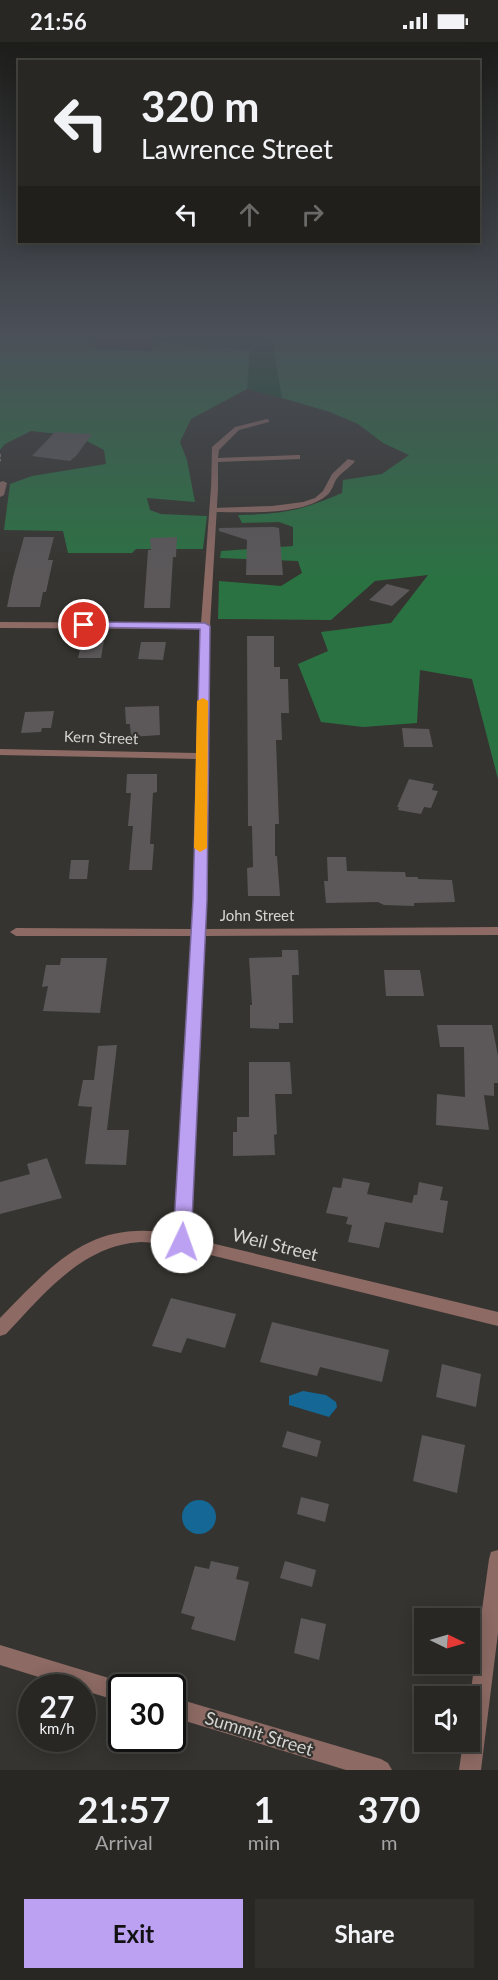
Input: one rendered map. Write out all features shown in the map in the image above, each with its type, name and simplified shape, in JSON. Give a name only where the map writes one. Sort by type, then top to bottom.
[{"type":"street","points":[[182,1242],[198,932],[205,626],[215,449],[237,428],[267,421]]},
{"type":"street","points":[[215,460],[297,457]]},
{"type":"street","points":[[213,510],[278,509],[310,501],[325,494],[335,474],[347,468],[351,461]]},
{"type":"street","points":[[0,495],[3,483]]},
{"type":"street","points":[[0,625],[205,626]]},
{"type":"street","name":"Kern Street","points":[[0,752],[201,756]]},
{"type":"street","name":"John Street","points":[[16,932],[498,931]]},
{"type":"street","name":"Weil Street","points":[[0,1329],[66,1263],[87,1249],[126,1237],[144,1236],[182,1242],[498,1319]]},
{"type":"street","points":[[470,1770],[498,1559]]},
{"type":"street","points":[[0,1655],[108,1688]]},
{"type":"street","name":"Summit Street","points":[[186,1711],[381,1770]]},
{"type":"path","points":[[0,454],[0,463]]},
{"type":"green space","points":[[0,415],[199,415],[191,419],[180,442],[187,460],[195,502],[147,498],[150,510],[161,514],[207,516],[203,549],[136,549],[132,553],[68,553],[63,531],[4,530],[10,484],[32,476],[106,464],[104,450],[77,436],[31,431],[5,444],[0,450]]},
{"type":"green space","points":[[336,415],[498,415],[498,779],[472,679],[420,670],[417,723],[363,727],[321,722],[298,664],[328,651],[321,632],[391,623],[428,575],[375,581],[331,620],[218,619],[219,581],[281,586],[302,573],[298,561],[220,558],[221,551],[293,546],[293,527],[279,522],[242,523],[238,515],[267,514],[315,504],[342,493],[343,480],[382,474],[409,455],[383,443],[358,424]]},
{"type":"water","points":[[303,1391],[326,1395],[336,1402],[337,1407],[329,1417],[289,1405],[289,1396]]},
{"type":"water","points":[[199,1500],[211,1505],[216,1517],[211,1529],[199,1534],[187,1529],[182,1517],[187,1505]]},
{"type":"building","points":[[55,432],[92,434],[70,461],[32,456]]},
{"type":"building","points":[[219,528],[279,528],[283,575],[246,575],[247,540],[219,531]]},
{"type":"building","points":[[24,537],[54,537],[48,560],[53,560],[46,592],[43,592],[40,607],[7,607],[13,577]]},
{"type":"building","points":[[177,537],[176,557],[173,557],[170,608],[144,608],[148,550],[151,550],[150,538]]},
{"type":"building","points":[[387,584],[410,590],[392,606],[369,600]]},
{"type":"building","points":[[247,636],[274,636],[274,667],[280,667],[280,679],[288,679],[289,713],[281,713],[282,740],[276,740],[279,824],[275,824],[275,856],[277,856],[280,896],[248,896],[247,868],[253,867],[252,826],[248,826]]},
{"type":"building","points":[[82,640],[104,641],[101,658],[78,658]]},
{"type":"building","points":[[141,642],[166,642],[163,660],[138,659]]},
{"type":"building","points":[[159,706],[160,735],[131,737],[130,724],[126,724],[125,707]]},
{"type":"building","points":[[54,711],[51,728],[42,728],[41,732],[21,733],[25,712]]},
{"type":"building","points":[[402,728],[429,729],[433,747],[404,747]]},
{"type":"building","points":[[127,774],[157,774],[157,792],[153,793],[150,844],[154,844],[152,870],[129,870],[133,826],[128,826],[131,793],[126,793]]},
{"type":"building","points":[[409,779],[434,784],[432,790],[438,791],[431,808],[424,807],[421,814],[398,810],[399,807],[397,807]]},
{"type":"building","points":[[327,857],[346,857],[347,871],[405,872],[406,877],[452,880],[455,902],[414,903],[414,906],[384,905],[378,902],[326,903],[324,881],[328,881]]},
{"type":"building","points":[[71,860],[89,860],[87,879],[69,879]]},
{"type":"building","points":[[282,950],[298,950],[299,975],[292,975],[293,1023],[279,1023],[279,1029],[250,1028],[250,1005],[252,1005],[249,958],[282,957]]},
{"type":"building","points":[[61,958],[107,958],[100,1013],[43,1011],[48,986],[42,987],[46,965],[60,965]]},
{"type":"building","points":[[384,970],[420,970],[424,996],[386,996]]},
{"type":"building","points":[[437,1025],[492,1025],[498,1056],[498,1083],[494,1083],[494,1096],[484,1095],[489,1130],[436,1125],[437,1094],[465,1097],[464,1047],[440,1047]]},
{"type":"building","points":[[117,1045],[107,1130],[129,1130],[126,1165],[85,1164],[92,1107],[78,1106],[83,1080],[94,1080],[98,1046]]},
{"type":"building","points":[[249,1062],[290,1062],[292,1094],[275,1094],[277,1134],[274,1135],[275,1155],[233,1156],[233,1132],[237,1132],[237,1117],[249,1117]]},
{"type":"building","points":[[47,1158],[62,1198],[0,1214],[0,1182],[30,1174],[27,1164]]},
{"type":"building","points":[[343,1178],[370,1183],[367,1194],[412,1203],[414,1195],[417,1195],[419,1182],[443,1187],[440,1200],[448,1201],[443,1233],[385,1222],[379,1248],[348,1242],[352,1225],[346,1224],[348,1217],[326,1213],[333,1187],[341,1188]]},
{"type":"building","points":[[171,1298],[236,1314],[225,1348],[187,1338],[181,1353],[152,1346]]},
{"type":"building","points":[[272,1322],[389,1350],[382,1382],[320,1367],[317,1376],[260,1362]]},
{"type":"building","points":[[442,1364],[481,1374],[476,1407],[436,1397]]},
{"type":"building","points":[[287,1431],[321,1441],[317,1457],[282,1447]]},
{"type":"building","points":[[422,1435],[465,1445],[457,1493],[413,1481]]},
{"type":"building","points":[[301,1497],[329,1504],[325,1522],[297,1514]]},
{"type":"building","points":[[211,1561],[239,1567],[236,1579],[249,1582],[235,1641],[191,1629],[195,1617],[181,1613],[195,1566],[209,1569]]},
{"type":"building","points":[[285,1561],[316,1570],[312,1587],[280,1578]]},
{"type":"building","points":[[301,1618],[326,1624],[319,1660],[294,1653]]},
{"type":"slow traffic","points":[[200,848],[203,701]]},
{"type":"route","points":[[84,625],[205,626],[200,900],[182,1242]]}]
